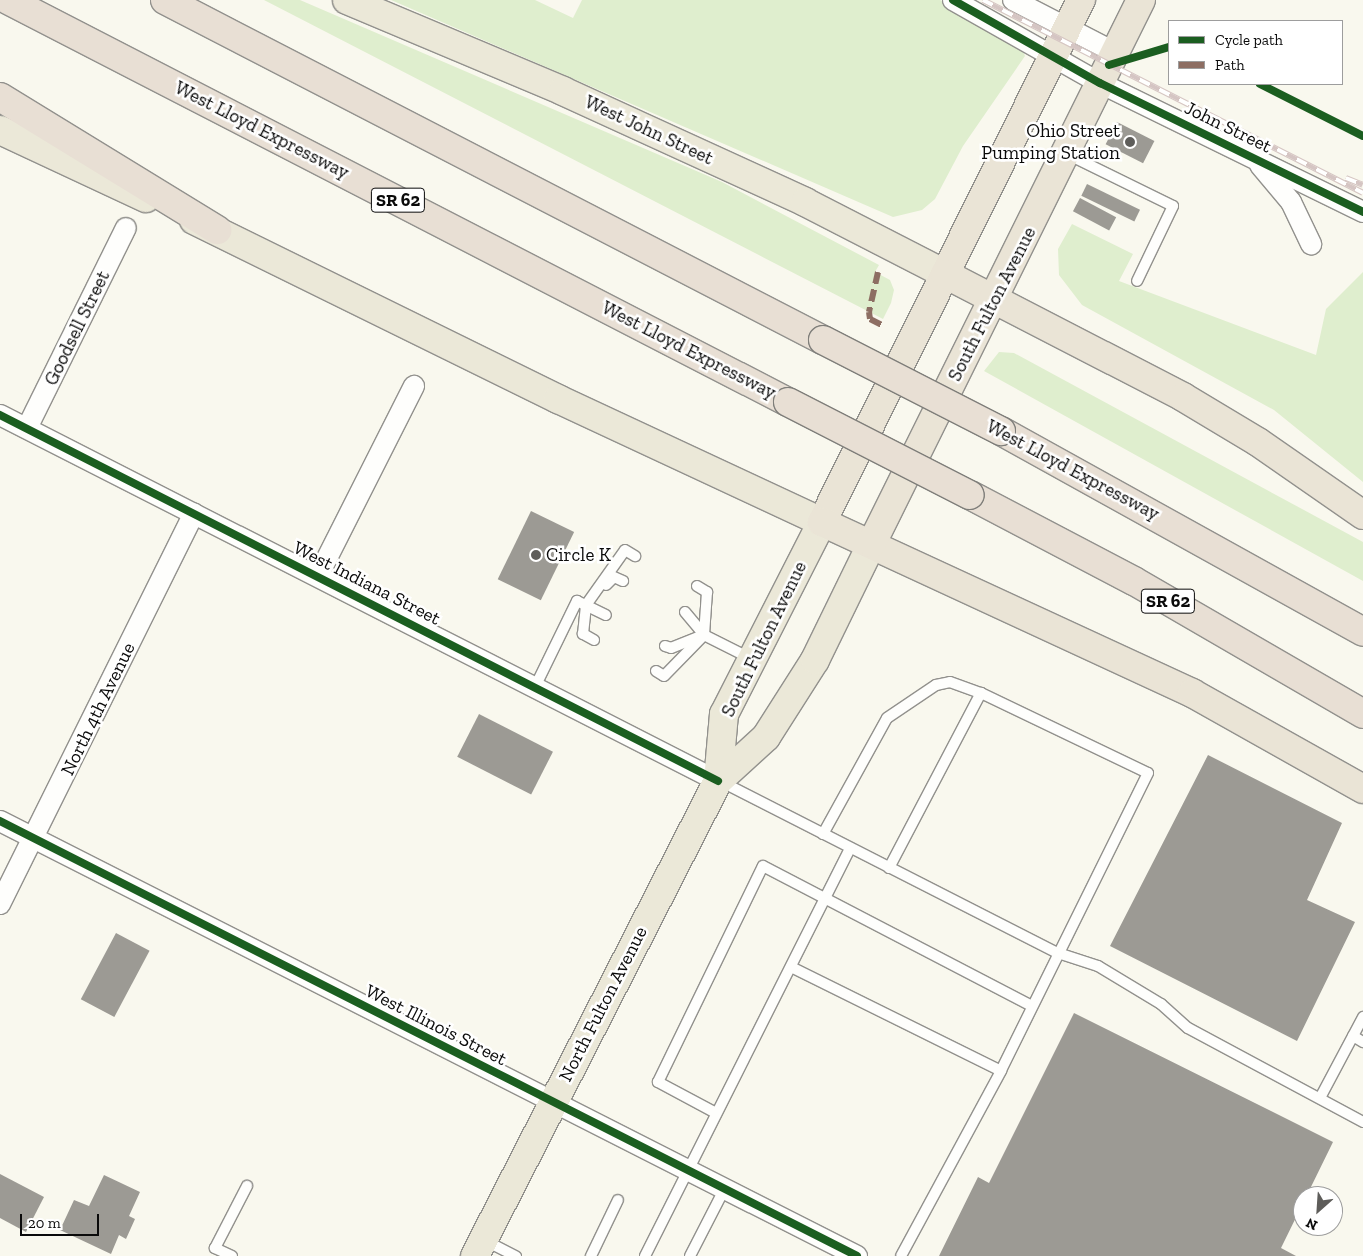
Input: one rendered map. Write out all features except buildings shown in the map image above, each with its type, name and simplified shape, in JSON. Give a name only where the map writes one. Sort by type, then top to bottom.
[{"type":"highway","name":"West Lloyd Expressway","points":[[8,0],[1134,581],[1363,714]]},
{"type":"highway","name":"West Lloyd Expressway","points":[[165,0],[1001,431],[1363,632]]},
{"type":"highway","name":"South Fulton Avenue","points":[[822,522],[1082,0]]},
{"type":"highway","name":"South Fulton Avenue","points":[[872,543],[1141,0]]},
{"type":"highway","points":[[0,97],[218,230]]},
{"type":"highway","points":[[945,274],[1183,397],[1258,442],[1363,515]]},
{"type":"highway","points":[[822,522],[872,543],[1192,693],[1363,789]]},
{"type":"main road","name":"West John Street","points":[[347,0],[562,91],[805,202],[945,274]]},
{"type":"main road","points":[[0,130],[218,230],[558,399],[822,522]]},
{"type":"main road","name":"South Fulton Avenue","points":[[718,780],[724,714],[822,522]]},
{"type":"main road","name":"South Fulton Avenue","points":[[718,780],[766,736],[815,660],[872,543]]},
{"type":"main road","name":"North Fulton Avenue","points":[[479,1248],[718,780]]},
{"type":"street","name":"John Street","points":[[953,0],[1016,32],[1053,58],[1100,83],[1363,212]]},
{"type":"street","points":[[1013,0],[1116,53]]},
{"type":"street","points":[[1254,158],[1291,202],[1311,244]]},
{"type":"street","name":"Goodsell Street","points":[[27,428],[126,228]]},
{"type":"street","points":[[318,576],[414,386]]},
{"type":"street","name":"West Indiana Street","points":[[0,415],[718,780]]},
{"type":"street","name":"North 4th Avenue","points":[[0,904],[194,514]]},
{"type":"street","name":"West Illinois Street","points":[[0,821],[858,1256]]},
{"type":"lane","points":[[1066,154],[1173,206],[1137,281]]},
{"type":"lane","points":[[594,640],[583,634],[586,605],[625,550],[635,556]]},
{"type":"lane","points":[[586,605],[614,577],[623,581]]},
{"type":"lane","points":[[656,671],[664,676],[704,635],[707,592],[697,586]]},
{"type":"lane","points":[[535,687],[577,601],[606,615]]},
{"type":"lane","points":[[685,612],[704,635],[752,659]]},
{"type":"lane","points":[[665,646],[671,648],[704,635]]},
{"type":"lane","points":[[823,834],[887,718],[936,685],[950,682],[981,692],[1148,773],[1001,1072],[901,1256]]},
{"type":"lane","points":[[889,868],[981,692]]},
{"type":"lane","points":[[718,780],[1058,953],[1098,966],[1161,1004],[1188,1028],[1363,1122]]},
{"type":"lane","points":[[645,1256],[850,848]]},
{"type":"lane","points":[[716,1113],[658,1082],[764,866],[824,900],[1032,1006]]},
{"type":"lane","points":[[791,967],[1001,1072]]},
{"type":"lane","points":[[1320,1098],[1363,1017]]},
{"type":"lane","points":[[1352,1036],[1363,1042]]},
{"type":"lane","points":[[232,1256],[215,1248],[247,1186]]},
{"type":"lane","points":[[690,1256],[725,1188]]},
{"type":"lane","points":[[591,1256],[618,1200]]},
{"type":"lane","points":[[479,1248],[516,1256]]},
{"type":"green space","points":[[264,0],[300,0],[722,182],[879,265],[875,272],[890,280],[894,290],[891,303],[883,319]]},
{"type":"green space","points":[[391,0],[535,0],[573,18],[582,0],[940,0],[1017,37],[1025,56],[963,146],[935,199],[922,210],[893,217]]},
{"type":"green space","points":[[1072,224],[1133,254],[1119,281],[1316,355],[1326,309],[1363,272],[1363,482],[1274,410],[1082,305],[1059,275],[1058,249]]},
{"type":"green space","points":[[999,352],[1014,353],[1363,542],[1363,581],[984,371]]},
{"type":"railway","points":[[983,0],[1363,193]]},
{"type":"railway","points":[[1346,178],[1363,185]]},
{"type":"marked path","points":[[878,272],[869,312],[870,319],[884,326]]},
{"type":"cycle path","points":[[953,0],[1100,83],[1363,212]]},
{"type":"cycle path","points":[[1109,65],[1168,47]]},
{"type":"cycle path","points":[[1262,85],[1363,136]]},
{"type":"cycle path","points":[[0,415],[718,781]]},
{"type":"cycle path","points":[[0,821],[857,1256]]},
{"type":"place","name":"Ohio Street Pumping Station","points":[[1130,142]]},
{"type":"place","name":"Circle K","points":[[536,555]]}]
